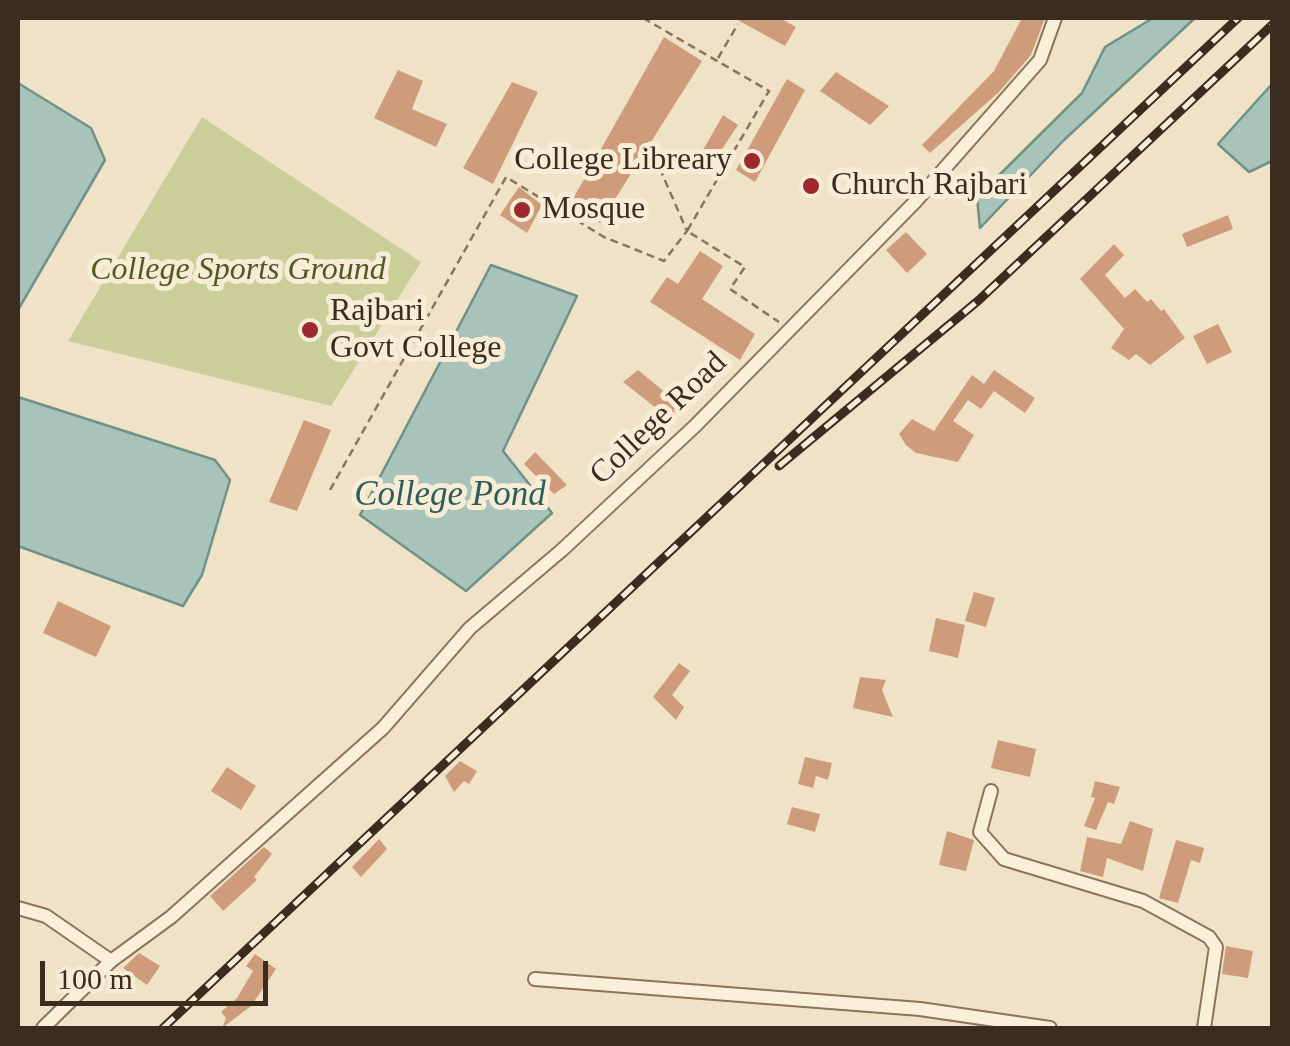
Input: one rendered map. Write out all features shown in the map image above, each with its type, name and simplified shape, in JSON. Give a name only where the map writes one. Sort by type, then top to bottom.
[{"type":"street","name":"College Road","points":[[43,1028],[111,960],[172,918],[383,728],[470,628],[562,550],[695,426],[914,202],[1040,60],[1055,18]]},
{"type":"street","points":[[991,791],[980,832],[1004,860],[1143,901],[1210,936],[1216,947],[1204,1028]]},
{"type":"street","points":[[18,908],[46,916],[111,960]]},
{"type":"street","points":[[535,978],[920,1009],[1050,1028]]},
{"type":"path","points":[[330,490],[506,177],[604,237],[664,261],[687,231],[769,91],[643,18]]},
{"type":"path","points":[[717,60],[738,24]]},
{"type":"path","points":[[652,154],[687,231],[745,267],[730,289],[788,328]]},
{"type":"green space","name":"College Sports Ground","points":[[202,117],[421,262],[331,406],[68,341]]},
{"type":"water","points":[[1153,18],[1195,18],[1064,140],[980,228],[977,197],[1082,93],[1105,47]]},
{"type":"water","points":[[18,83],[91,128],[105,160],[18,310]]},
{"type":"water","points":[[1272,84],[1272,161],[1249,172],[1218,144]]},
{"type":"water","name":"College Pond","points":[[491,265],[577,296],[503,451],[552,513],[466,591],[360,515]]},
{"type":"water","points":[[18,397],[215,460],[230,480],[202,575],[183,606],[18,546]]},
{"type":"building","points":[[734,18],[780,18],[796,27],[785,46]]},
{"type":"building","points":[[1022,18],[1045,18],[1031,55],[999,92],[930,153],[922,145],[994,71]]},
{"type":"building","points":[[664,37],[702,61],[600,223],[570,204]]},
{"type":"building","points":[[398,70],[423,81],[412,109],[447,124],[436,147],[374,118]]},
{"type":"building","points":[[836,72],[889,106],[870,125],[820,91]]},
{"type":"building","points":[[787,79],[805,90],[755,182],[736,170]]},
{"type":"building","points":[[512,82],[538,92],[493,184],[463,168]]},
{"type":"building","points":[[723,115],[738,125],[711,166],[699,157]]},
{"type":"building","name":"Mosque","points":[[519,187],[542,205],[527,233],[500,215]]},
{"type":"building","points":[[1228,215],[1233,229],[1187,247],[1182,234]]},
{"type":"building","points":[[906,232],[927,254],[907,273],[886,250]]},
{"type":"building","points":[[1114,244],[1124,255],[1105,275],[1125,298],[1135,289],[1147,302],[1151,299],[1161,311],[1164,309],[1185,338],[1150,365],[1136,354],[1129,360],[1111,348],[1124,329],[1080,279]]},
{"type":"building","points":[[700,251],[723,266],[702,299],[755,334],[740,360],[650,302],[667,277],[678,284]]},
{"type":"building","points":[[1218,324],[1232,352],[1207,364],[1193,336]]},
{"type":"building","points":[[638,370],[683,407],[670,419],[623,382]]},
{"type":"building","points":[[994,370],[1035,398],[1025,413],[994,391],[981,409],[968,400],[953,421],[974,435],[958,462],[916,453],[906,445],[899,434],[912,419],[934,431],[972,375],[984,384]]},
{"type":"building","points":[[304,420],[331,430],[297,511],[269,502]]},
{"type":"building","points":[[535,452],[567,485],[554,494],[524,464]]},
{"type":"building","points":[[974,592],[995,598],[986,627],[965,621]]},
{"type":"building","points":[[58,601],[111,626],[96,657],[43,633]]},
{"type":"building","points":[[936,618],[965,625],[958,658],[929,651]]},
{"type":"building","points":[[679,663],[690,671],[672,695],[684,707],[676,720],[653,697]]},
{"type":"building","points":[[860,677],[886,680],[882,690],[893,717],[853,708]]},
{"type":"building","points":[[998,740],[1036,749],[1030,777],[991,768]]},
{"type":"building","points":[[805,757],[832,763],[828,780],[816,776],[813,788],[798,784]]},
{"type":"building","points":[[460,761],[477,771],[469,784],[464,781],[454,792],[445,776]]},
{"type":"building","points":[[227,767],[256,786],[241,810],[211,791]]},
{"type":"building","points":[[1095,781],[1120,787],[1114,804],[1108,802],[1096,830],[1084,826],[1095,798],[1091,797]]},
{"type":"building","points":[[792,807],[820,814],[815,832],[787,824]]},
{"type":"building","points":[[1130,821],[1153,829],[1143,871],[1107,858],[1103,877],[1080,871],[1087,837],[1121,844]]},
{"type":"building","points":[[947,831],[974,840],[966,871],[939,865]]},
{"type":"building","points":[[379,839],[387,849],[361,877],[352,867]]},
{"type":"building","points":[[1176,840],[1204,848],[1200,863],[1191,860],[1178,903],[1159,898]]},
{"type":"building","points":[[264,847],[272,854],[254,877],[257,880],[223,911],[210,896]]},
{"type":"building","points":[[1226,946],[1253,951],[1248,978],[1222,974]]},
{"type":"building","points":[[139,953],[160,966],[147,985],[123,968]]},
{"type":"building","points":[[255,954],[276,969],[251,1006],[222,1028],[226,1018],[221,1012],[237,998],[253,971],[246,966]]},
{"type":"railway","points":[[163,1028],[1238,18]]},
{"type":"railway","points":[[779,466],[979,300],[1272,25]]},
{"type":"place","name":"College Libreary","points":[[752,161]]},
{"type":"place","name":"Church Rajbari","points":[[811,186]]},
{"type":"place","name":"Mosque","points":[[522,210]]},
{"type":"place","name":"Rajbari Govt College","points":[[310,330]]}]
